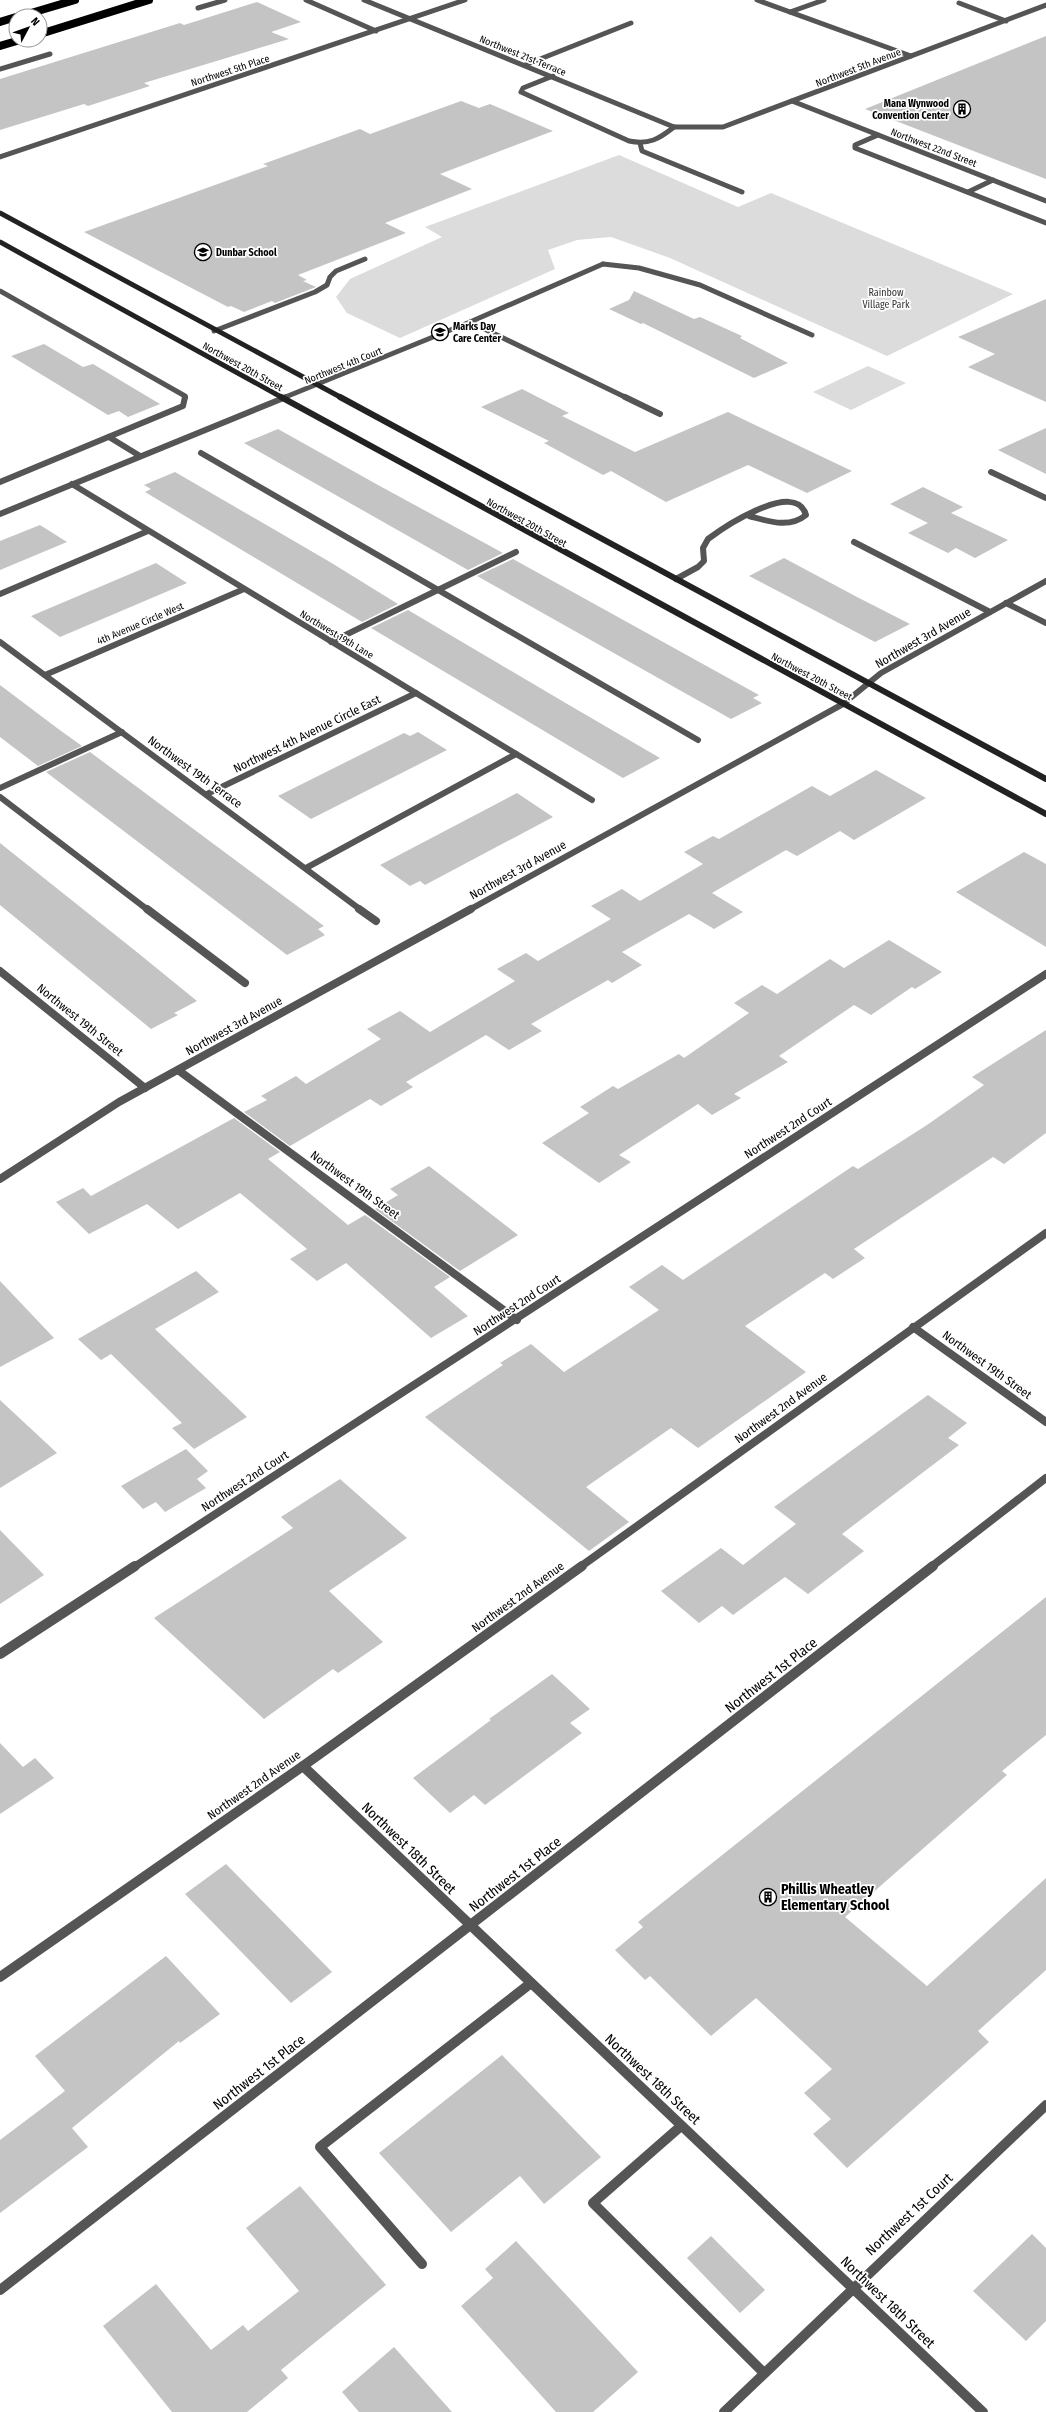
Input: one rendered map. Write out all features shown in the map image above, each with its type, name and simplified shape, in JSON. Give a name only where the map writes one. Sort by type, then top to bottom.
[{"type":"highway","points":[[48,8],[75,0]]},
{"type":"highway","points":[[48,32],[149,0]]},
{"type":"main road","name":"Northwest 20th Street","points":[[0,213],[214,331],[870,682],[1046,779]]},
{"type":"main road","name":"Northwest 20th Street","points":[[0,242],[283,399],[1046,814]]},
{"type":"street","points":[[198,8],[226,0]]},
{"type":"street","points":[[306,0],[376,31]]},
{"type":"street","name":"Northwest 21st Terrace","points":[[364,0],[674,127]]},
{"type":"street","name":"Northwest 5th Place","points":[[0,157],[465,0]]},
{"type":"street","points":[[757,0],[911,56]]},
{"type":"street","points":[[790,12],[824,0]]},
{"type":"street","points":[[959,3],[1006,21]]},
{"type":"street","name":"Northwest 5th Avenue","points":[[674,127],[723,127],[1046,5]]},
{"type":"street","points":[[525,65],[631,23]]},
{"type":"street","points":[[0,69],[50,54]]},
{"type":"street","points":[[552,76],[523,88],[521,92],[629,141],[655,143],[674,127]]},
{"type":"street","name":"Northwest 22nd Street","points":[[792,101],[1046,201]]},
{"type":"street","points":[[878,135],[855,145],[855,148],[1046,223]]},
{"type":"street","points":[[640,143],[642,151],[742,192]]},
{"type":"street","points":[[968,192],[993,180]]},
{"type":"street","points":[[214,331],[315,292],[327,285],[330,277],[336,272],[365,259]]},
{"type":"street","name":"Northwest 4th Court","points":[[0,514],[316,386],[470,322],[603,264],[639,268],[700,285],[812,335]]},
{"type":"street","points":[[0,291],[185,396],[183,406],[0,482]]},
{"type":"street","points":[[470,322],[660,414]]},
{"type":"street","points":[[109,437],[140,456]]},
{"type":"street","points":[[200,453],[698,740]]},
{"type":"street","points":[[991,472],[1046,498]]},
{"type":"street","name":"Northwest 19th Lane","points":[[72,484],[592,800]]},
{"type":"street","points":[[676,579],[698,567],[704,561],[702,551],[704,542],[713,535],[749,516],[776,502],[782,501],[801,506],[806,515],[798,521],[783,523],[749,516]]},
{"type":"street","points":[[0,594],[148,531]]},
{"type":"street","points":[[854,542],[990,612]]},
{"type":"street","points":[[331,642],[516,552]]},
{"type":"street","name":"Northwest 3rd Avenue","points":[[0,1179],[68,1132],[843,704],[881,673],[1046,581]]},
{"type":"street","name":"4th Avenue Circle West","points":[[45,675],[244,589]]},
{"type":"street","points":[[1006,603],[1046,623]]},
{"type":"street","name":"Northwest 19th Terrace","points":[[0,642],[207,794],[376,921]]},
{"type":"street","name":"Northwest 4th Avenue Circle East","points":[[207,794],[416,693]]},
{"type":"street","points":[[0,788],[122,732]]},
{"type":"street","points":[[306,868],[516,754]]},
{"type":"street","points":[[0,797],[245,983]]},
{"type":"street","name":"Northwest 19th Street","points":[[0,971],[146,1088]]},
{"type":"street","name":"Northwest 2nd Court","points":[[0,1654],[517,1320],[1046,974]]},
{"type":"street","name":"Northwest 19th Street","points":[[178,1070],[517,1320]]},
{"type":"street","name":"Northwest 2nd Avenue","points":[[0,1976],[303,1766],[1046,1233]]},
{"type":"street","name":"Northwest 19th Street","points":[[913,1327],[1046,1422]]},
{"type":"street","name":"Northwest 1st Place","points":[[0,2290],[471,1926],[1046,1478]]},
{"type":"street","name":"Northwest 18th Street","points":[[303,1766],[983,2412]]},
{"type":"street","points":[[422,2264],[320,2147],[531,1983]]},
{"type":"street","name":"Northwest 1st Court","points":[[724,2412],[852,2288],[1046,2105]]},
{"type":"street","points":[[682,2126],[593,2203],[764,2373]]},
{"type":"green space","name":"Rainbow Village Park","points":[[619,155],[738,207],[771,193],[1013,294],[887,356],[670,258],[611,237],[577,240],[548,250],[555,269],[400,338],[347,313],[336,297],[350,279],[442,237],[425,227]]},
{"type":"green space","points":[[868,366],[906,383],[851,410],[813,392]]},
{"type":"building","points":[[257,2],[301,22],[271,32],[289,39],[144,83],[150,86],[88,106],[84,104],[0,130],[0,79],[180,23],[184,25]]},
{"type":"building","name":"Mana Wynwood Convention Center","points":[[1046,36],[1046,179],[865,109]]},
{"type":"building","points":[[461,101],[479,108],[490,104],[553,131],[440,174],[472,189],[385,223],[406,233],[298,275],[307,280],[303,281],[316,287],[275,303],[272,301],[244,312],[231,306],[228,307],[84,232],[268,166],[263,164],[360,129],[370,134]]},
{"type":"building","points":[[634,291],[694,319],[700,317],[742,336],[740,338],[788,363],[754,378],[643,323],[641,324],[609,309],[629,300]]},
{"type":"building","points":[[1046,299],[1046,402],[968,367],[995,354],[958,337]]},
{"type":"building","points":[[44,344],[83,367],[93,364],[160,404],[128,417],[119,411],[108,415],[11,356]]},
{"type":"building","points":[[522,389],[569,413],[562,416],[635,452],[728,412],[852,471],[807,493],[748,465],[666,502],[611,471],[603,475],[544,443],[549,441],[481,407]]},
{"type":"building","points":[[1046,428],[1046,474],[998,450]]},
{"type":"building","points":[[278,429],[503,553],[468,570],[244,443]]},
{"type":"building","points":[[175,472],[330,562],[398,604],[362,622],[145,492],[151,489],[144,485]]},
{"type":"building","points":[[923,487],[963,507],[951,513],[1008,540],[975,558],[956,548],[948,553],[908,533],[928,523],[890,504]]},
{"type":"building","points":[[40,525],[67,542],[0,570],[0,541]]},
{"type":"building","points":[[784,558],[910,624],[875,642],[749,576]]},
{"type":"building","points":[[513,559],[759,695],[753,698],[762,703],[731,719],[477,576]]},
{"type":"building","points":[[156,563],[187,583],[60,637],[31,616]]},
{"type":"building","points":[[408,610],[660,758],[623,778],[371,628]]},
{"type":"building","points":[[0,685],[82,746],[38,766],[0,737]]},
{"type":"building","points":[[418,732],[447,750],[311,819],[278,796],[404,733],[410,736]]},
{"type":"building","points":[[90,752],[324,926],[318,929],[325,935],[287,955],[46,772]]},
{"type":"building","points":[[876,770],[926,798],[854,840],[840,831],[797,856],[786,850],[712,893],[743,912],[714,929],[689,914],[622,952],[642,965],[612,983],[608,980],[531,1024],[542,1031],[509,1050],[486,1035],[406,1082],[413,1087],[381,1106],[370,1099],[290,1146],[244,1112],[267,1100],[261,1096],[296,1076],[306,1084],[381,1039],[367,1029],[400,1011],[430,1032],[515,981],[497,969],[526,953],[538,961],[611,919],[591,906],[622,889],[640,901],[703,864],[684,852],[713,836],[719,839],[812,786],[830,796]]},
{"type":"building","points":[[517,793],[553,817],[425,885],[420,881],[410,886],[380,865]]},
{"type":"building","points":[[0,843],[197,1001],[174,1013],[178,1015],[151,1029],[0,905]]},
{"type":"building","points":[[1024,852],[1046,864],[1046,947],[956,892]]},
{"type":"building","points":[[889,940],[942,972],[915,989],[912,987],[871,1015],[854,1005],[779,1056],[788,1062],[734,1094],[741,1098],[712,1115],[698,1104],[619,1155],[631,1162],[599,1183],[542,1143],[589,1113],[580,1107],[613,1086],[618,1089],[679,1054],[684,1058],[749,1013],[734,1003],[762,985],[777,994],[830,959],[844,968]]},
{"type":"building","points":[[1046,1030],[1046,1133],[1004,1164],[993,1157],[854,1249],[865,1258],[833,1279],[825,1273],[745,1326],[806,1372],[698,1448],[671,1428],[586,1487],[629,1522],[589,1551],[425,1417],[503,1365],[500,1363],[531,1344],[564,1372],[659,1310],[629,1287],[662,1265],[683,1280],[853,1166],[858,1169],[927,1125],[984,1085],[972,1077]]},
{"type":"building","points":[[234,1118],[280,1152],[268,1159],[348,1225],[365,1215],[450,1277],[434,1287],[468,1316],[431,1338],[346,1263],[317,1281],[290,1259],[307,1249],[240,1193],[178,1229],[147,1204],[89,1234],[56,1202],[83,1188],[91,1196]]},
{"type":"building","points":[[429,1166],[518,1235],[460,1271],[375,1209],[398,1195],[390,1189]]},
{"type":"building","points":[[196,1271],[219,1292],[155,1329],[247,1417],[194,1449],[172,1428],[182,1423],[111,1354],[101,1360],[78,1339]]},
{"type":"building","points":[[0,1281],[54,1338],[0,1367]]},
{"type":"building","points":[[928,1395],[967,1423],[948,1438],[959,1445],[842,1534],[864,1551],[808,1594],[785,1577],[733,1615],[722,1606],[699,1623],[661,1591],[721,1548],[743,1565],[796,1524],[774,1507]]},
{"type":"building","points":[[0,1400],[57,1453],[0,1488]]},
{"type":"building","points":[[186,1449],[208,1471],[197,1479],[206,1488],[165,1512],[156,1502],[143,1509],[121,1486]]},
{"type":"building","points":[[340,1479],[407,1538],[329,1591],[383,1642],[338,1673],[333,1669],[264,1719],[154,1618],[293,1528],[281,1517]]},
{"type":"building","points":[[0,1530],[44,1575],[0,1604]]},
{"type":"building","name":"Phillis Wheatley Elementary School","points":[[1046,1597],[1046,1735],[1002,1771],[1007,1775],[845,1917],[927,1986],[1046,1878],[1046,1970],[978,2031],[989,2042],[847,2168],[813,2134],[831,2119],[804,2093],[832,2069],[756,1998],[711,2036],[650,1976],[645,1980],[615,1950],[643,1927],[638,1922]]},
{"type":"building","points":[[552,1674],[590,1709],[570,1723],[582,1733],[485,1805],[474,1795],[450,1813],[413,1778],[491,1720],[489,1719]]},
{"type":"building","points":[[0,1743],[23,1767],[35,1758],[54,1778],[0,1814]]},
{"type":"building","points":[[226,1864],[332,1972],[291,2003],[185,1894]]},
{"type":"building","points":[[166,1956],[220,2014],[180,2043],[179,2041],[72,2128],[88,2147],[0,2213],[0,2140],[65,2091],[35,2056]]},
{"type":"building","points":[[502,2055],[601,2157],[544,2204],[520,2176],[451,2232],[379,2153]]},
{"type":"building","points":[[300,2186],[386,2285],[281,2370],[288,2378],[247,2412],[172,2412],[103,2326],[156,2284],[211,2350],[243,2325],[248,2331],[299,2291],[246,2228]]},
{"type":"building","points":[[1032,2234],[1046,2248],[1046,2321],[1026,2341],[973,2291]]},
{"type":"building","points":[[711,2236],[765,2290],[740,2313],[687,2258]]},
{"type":"building","points":[[516,2241],[638,2372],[593,2412],[556,2412],[461,2306],[493,2278],[485,2269]]},
{"type":"building","points":[[394,2347],[452,2412],[359,2412],[342,2392]]},
{"type":"place","name":"Mana Wynwood Convention Center","points":[[962,109]]},
{"type":"place","name":"Dunbar School","points":[[203,252]]},
{"type":"place","name":"Marks Day Care Center","points":[[440,332]]},
{"type":"place","name":"Phillis Wheatley Elementary School","points":[[768,1897]]}]
